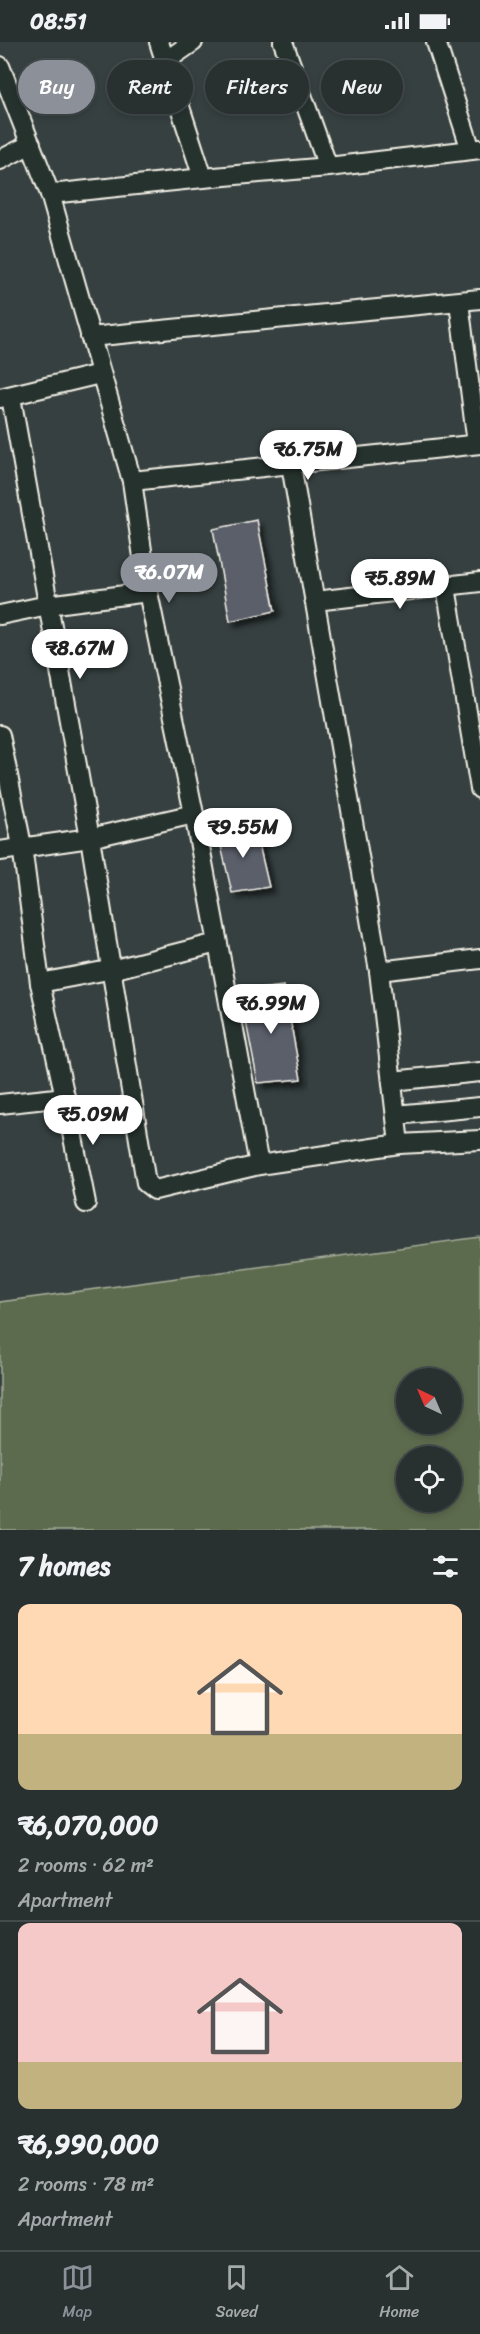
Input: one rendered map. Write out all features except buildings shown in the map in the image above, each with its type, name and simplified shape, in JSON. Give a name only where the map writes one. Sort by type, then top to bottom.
[{"type":"street","points":[[159,42],[167,60],[193,42]]},
{"type":"street","points":[[283,42],[328,167]]},
{"type":"street","points":[[50,194],[476,150],[435,42]]},
{"type":"street","points":[[0,66],[50,194],[132,481],[148,592],[194,814],[259,1165]]},
{"type":"street","points":[[183,114],[203,178]]},
{"type":"street","points":[[0,160],[31,144]]},
{"type":"street","points":[[90,338],[480,299]]},
{"type":"street","points":[[132,481],[478,444],[459,302]]},
{"type":"street","points":[[100,374],[6,397],[48,605],[90,838],[147,1183],[155,1190],[259,1165],[399,1144],[480,1140]]},
{"type":"street","points":[[291,465],[380,971],[399,1144]]},
{"type":"street","points":[[315,601],[480,582]]},
{"type":"street","points":[[446,586],[480,789]]},
{"type":"street","points":[[0,615],[48,605],[148,592]]},
{"type":"street","points":[[0,735],[22,846],[40,983],[86,1203]]},
{"type":"street","points":[[0,851],[22,846],[90,838],[194,814]]},
{"type":"street","points":[[40,983],[112,969],[217,944]]},
{"type":"street","points":[[380,971],[480,959]]},
{"type":"street","points":[[392,1081],[480,1071]]},
{"type":"street","points":[[0,1104],[65,1097]]},
{"type":"street","points":[[396,1114],[480,1107]]},
{"type":"green space","points":[[480,1237],[480,1530],[0,1530],[0,1302]]}]
